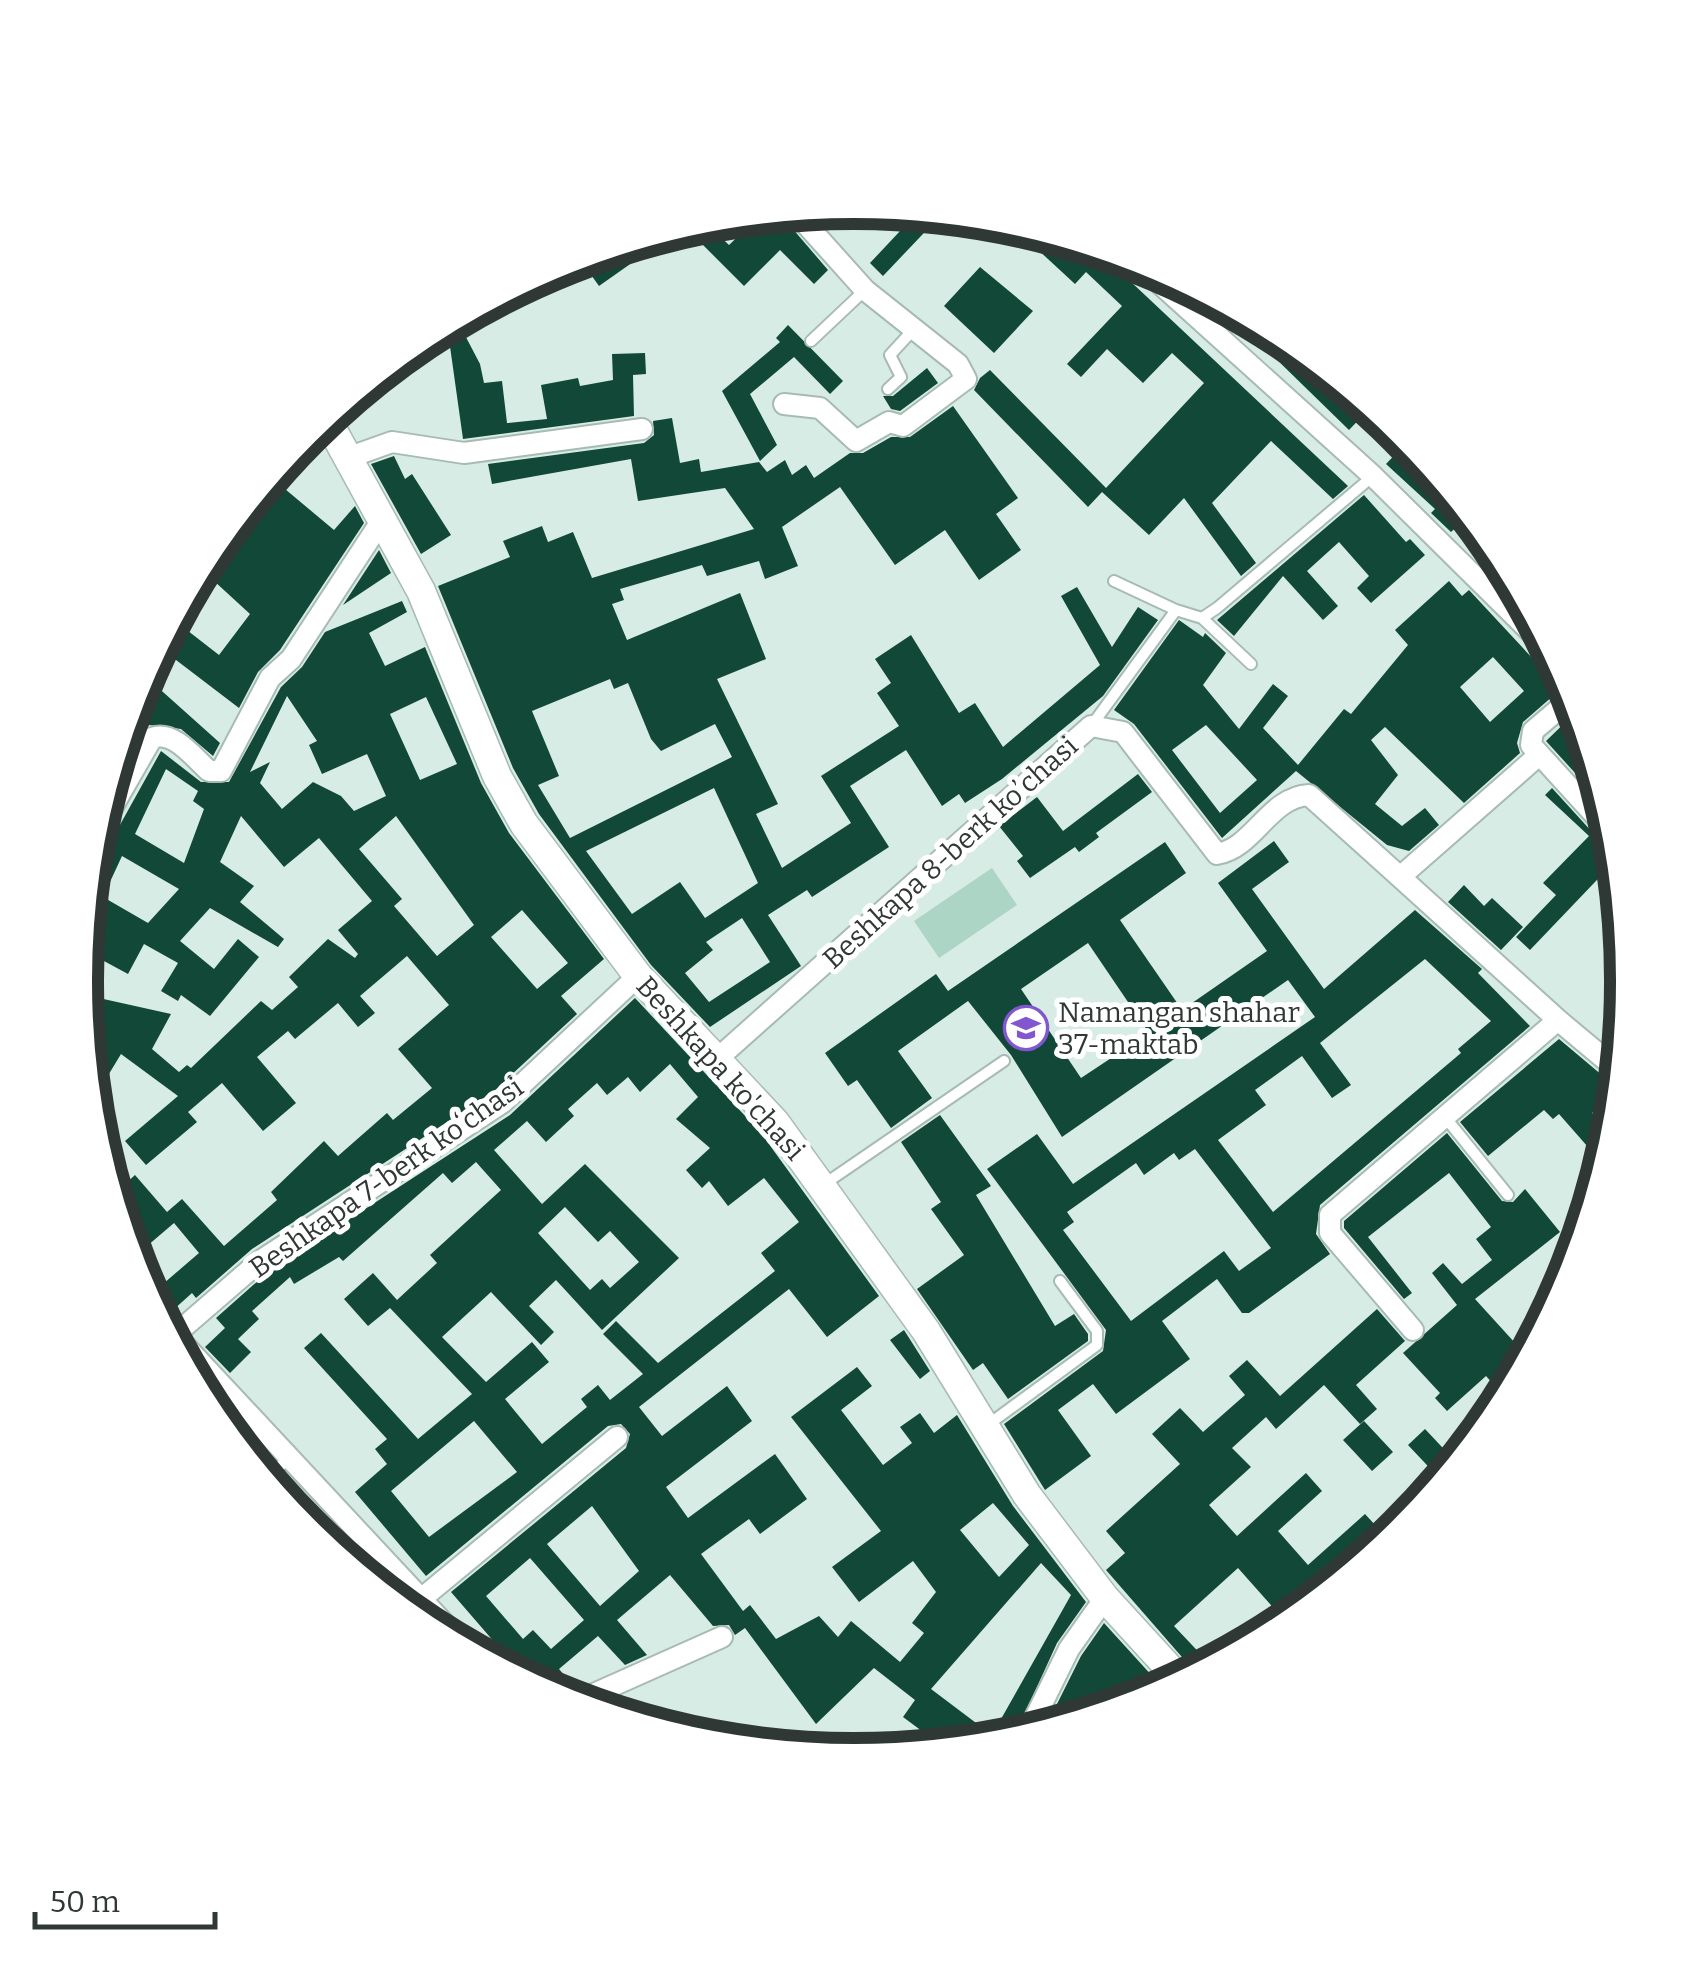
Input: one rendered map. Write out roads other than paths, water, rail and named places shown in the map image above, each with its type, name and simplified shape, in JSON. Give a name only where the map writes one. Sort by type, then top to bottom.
[{"type":"street","points":[[784,404],[820,408],[856,441],[889,422],[903,426],[966,379],[958,364],[865,290],[814,226]]},
{"type":"street","points":[[1173,296],[1372,476],[1519,621]]},
{"type":"street","points":[[350,457],[392,442],[464,453],[642,429]]},
{"type":"street","name":"Beshkapa ko'chasi","points":[[334,432],[421,591],[497,776],[524,824],[638,976],[775,1122],[926,1331],[1027,1495],[1105,1598],[1169,1668]]},
{"type":"street","points":[[126,776],[152,738],[161,735],[170,737],[209,771],[220,771],[270,678],[292,659],[382,520]]},
{"type":"street","points":[[1559,709],[1533,731],[1530,746],[1590,807]]},
{"type":"street","name":"Beshkapa 8-berk koʼchasi","points":[[717,1059],[1091,726],[1122,732],[1218,854],[1226,853],[1292,796],[1309,796],[1606,1062]]},
{"type":"street","points":[[1400,877],[1539,755]]},
{"type":"street","name":"Beshkapa 7-berk koʻchasi","points":[[182,1328],[260,1261],[502,1103],[638,976]]},
{"type":"street","points":[[1413,1330],[1330,1233],[1327,1223],[1341,1204],[1558,1020]]},
{"type":"street","name":"Beshkapa 7-berk koʻchasi","points":[[207,1371],[426,1604]]},
{"type":"street","points":[[420,1598],[618,1436]]},
{"type":"street","points":[[1036,1715],[1070,1649],[1105,1598]]},
{"type":"street","points":[[598,1692],[722,1637]]},
{"type":"lane","points":[[811,342],[865,290]]},
{"type":"lane","points":[[888,389],[901,378],[890,356],[914,329]]},
{"type":"lane","points":[[1202,618],[1372,476]]},
{"type":"lane","points":[[1114,582],[1202,618],[1251,664]]},
{"type":"lane","points":[[1091,726],[1176,610]]},
{"type":"lane","points":[[822,1185],[1004,1062]]},
{"type":"lane","points":[[1444,1116],[1508,1195]]},
{"type":"lane","points":[[984,1428],[1097,1345],[1097,1331],[1060,1281]]},
{"type":"lane","points":[[276,1469],[289,1458]]},
{"type":"place","name":"Namangan shahar 37-maktab","points":[[1026,1028]]}]
